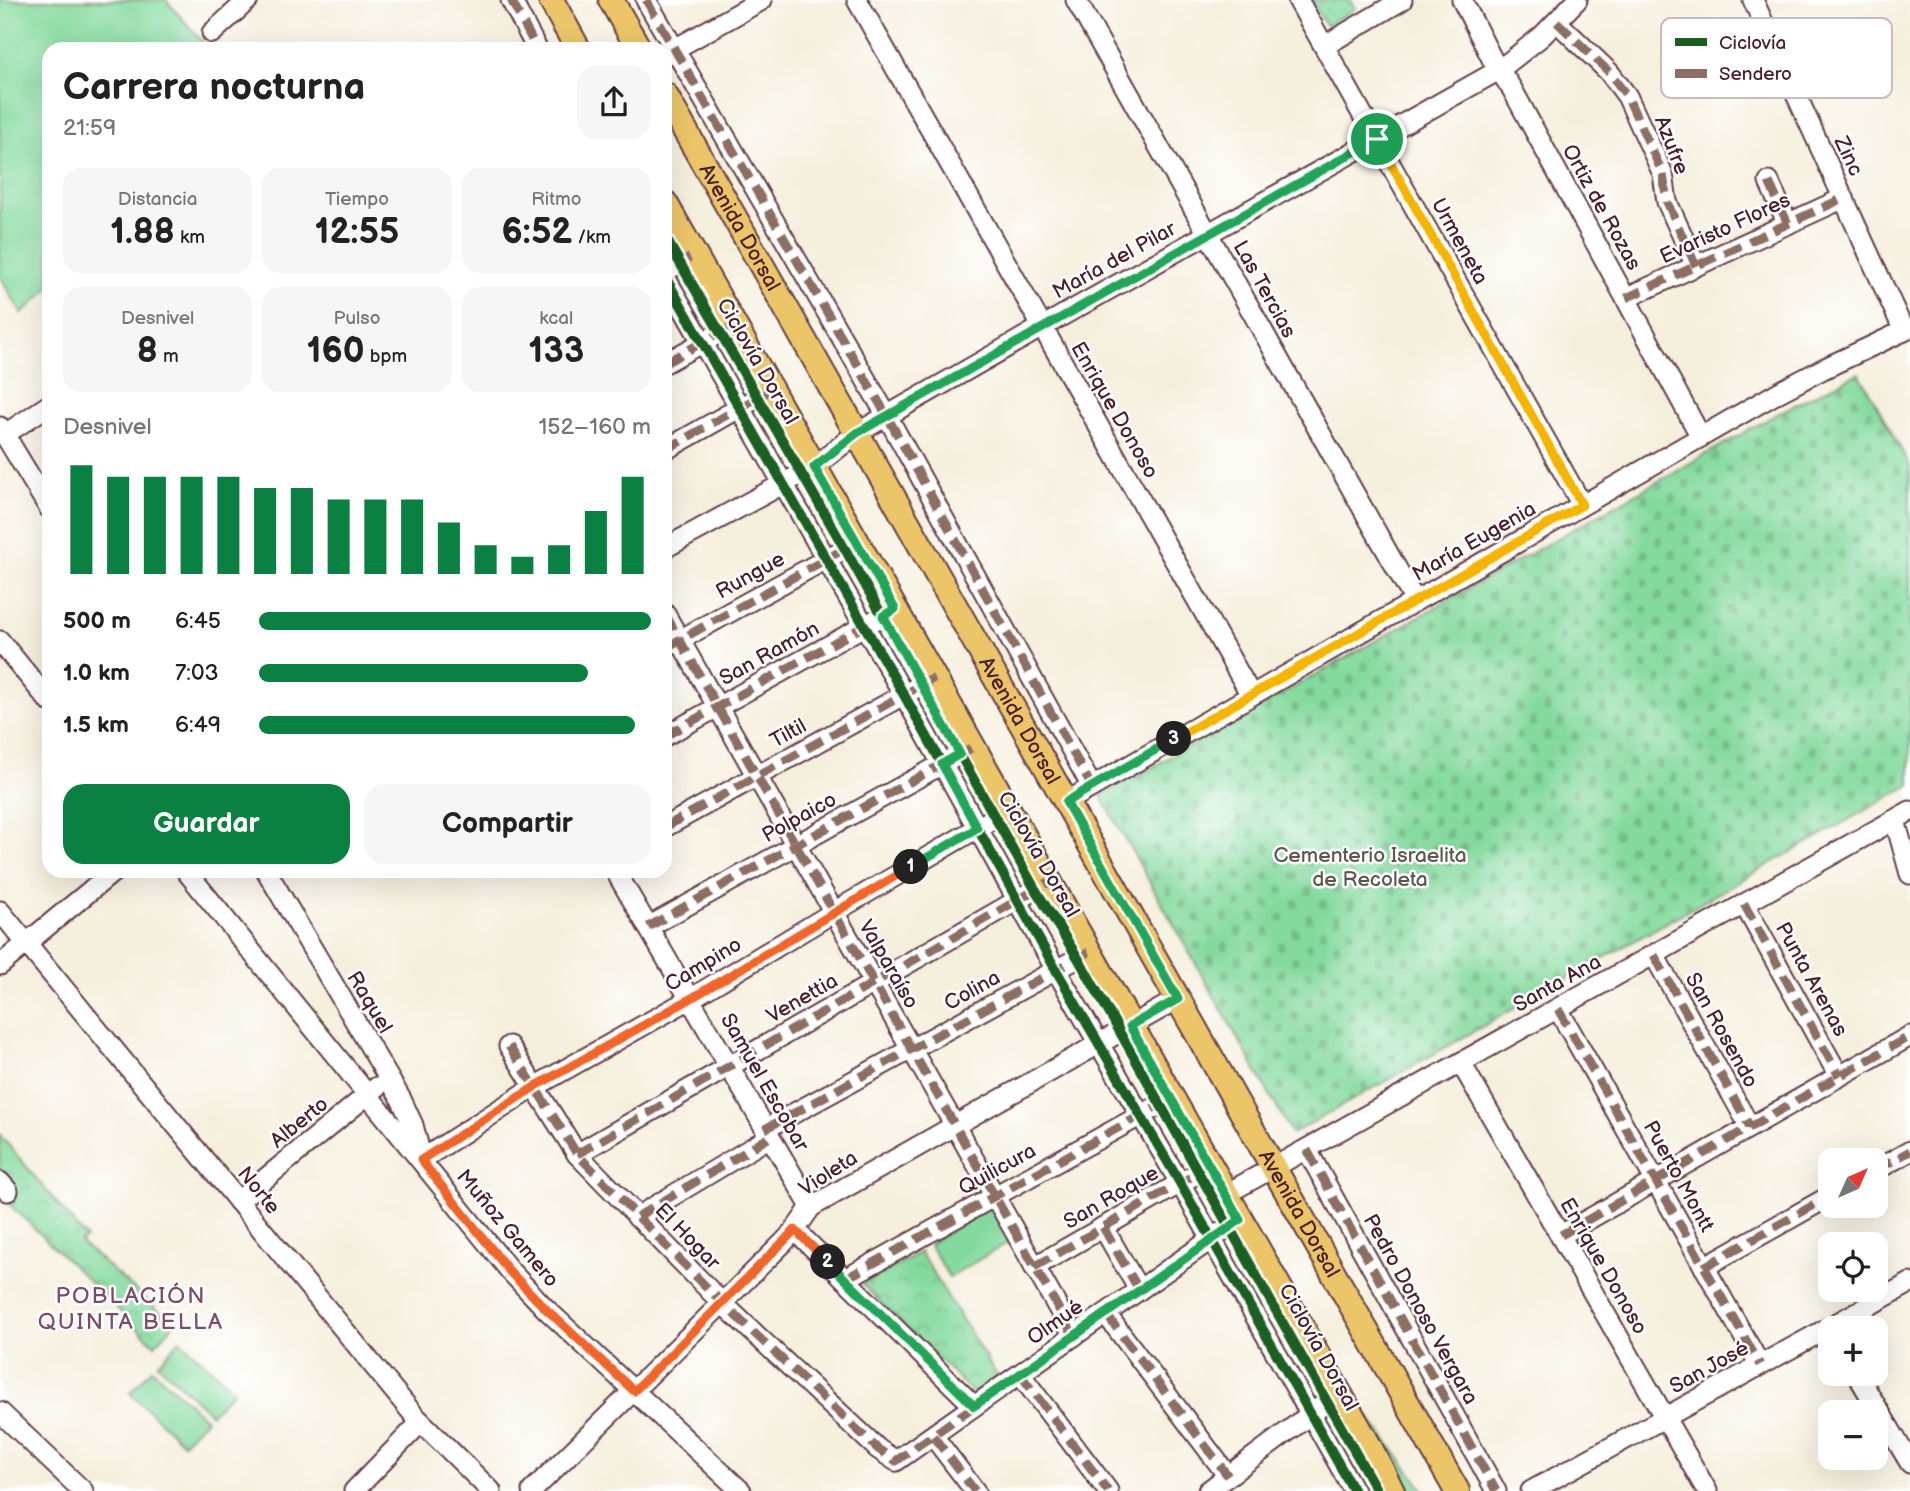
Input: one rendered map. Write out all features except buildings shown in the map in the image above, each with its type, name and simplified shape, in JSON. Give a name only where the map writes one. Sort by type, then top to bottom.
[{"type":"main road","points":[[551,0],[573,42]]},
{"type":"main road","points":[[611,0],[635,42]]},
{"type":"main road","name":"Avenida Dorsal","points":[[672,107],[1457,1491]]},
{"type":"main road","points":[[672,215],[1368,1444],[1392,1491]]},
{"type":"street","points":[[212,33],[248,0]]},
{"type":"street","points":[[511,0],[533,42]]},
{"type":"street","name":"Avenida Dorsal","points":[[646,0],[665,42]]},
{"type":"street","points":[[672,51],[762,0]]},
{"type":"street","name":"Enrique Donoso","points":[[857,0],[1251,695]]},
{"type":"street","name":"Las Tercias","points":[[1076,0],[1415,601]]},
{"type":"street","name":"Urmeneta","points":[[1298,0],[1582,505]]},
{"type":"street","points":[[1324,46],[1402,0]]},
{"type":"street","name":"Ortiz de Rozas","points":[[1462,0],[1701,437]]},
{"type":"street","name":"María del Pilar","points":[[672,544],[814,467],[857,433],[1499,70],[1525,51],[1577,0]]},
{"type":"street","name":"Zinc","points":[[1753,0],[1761,18]]},
{"type":"street","name":"Azufre","points":[[1557,22],[1609,72],[1627,96],[1663,174],[1667,202],[1696,266]]},
{"type":"street","name":"Avenida Dorsal","points":[[672,55],[887,416],[1092,787]]},
{"type":"street","name":"Zinc","points":[[1798,98],[1907,330]]},
{"type":"street","points":[[1769,183],[1788,224]]},
{"type":"street","name":"Evaristo Flores","points":[[1626,298],[1844,198]]},
{"type":"street","points":[[672,267],[695,255]]},
{"type":"street","points":[[672,289],[1354,1491]]},
{"type":"street","points":[[672,358],[734,325]]},
{"type":"street","name":"María Eugenia","points":[[1066,802],[1801,380],[1907,330]]},
{"type":"street","points":[[672,446],[771,390]]},
{"type":"street","points":[[42,409],[2,431],[42,497]]},
{"type":"street","name":"Rungue","points":[[672,644],[857,542]]},
{"type":"street","name":"San Ramón","points":[[672,732],[895,609]]},
{"type":"street","points":[[0,640],[42,692]]},
{"type":"street","name":"Valparaíso","points":[[672,644],[718,707],[1074,1336]]},
{"type":"street","name":"Tiltil","points":[[672,824],[934,678]]},
{"type":"street","name":"Polpaico","points":[[648,927],[973,747]]},
{"type":"street","name":"Campino","points":[[421,1160],[536,1086],[690,999],[1008,810]]},
{"type":"street","points":[[1902,816],[1910,874]]},
{"type":"street","name":"Santa Ana","points":[[1226,1194],[1902,816]]},
{"type":"street","points":[[0,965],[106,878]]},
{"type":"street","name":"Muñoz Gamero","points":[[192,878],[510,1272],[547,1310],[741,1491]]},
{"type":"street","name":"Raquel","points":[[271,878],[401,1099],[413,1125],[421,1160]]},
{"type":"street","name":"Samuel Escobar","points":[[619,878],[811,1207]]},
{"type":"street","name":"Venettia","points":[[577,1154],[1049,882]]},
{"type":"street","name":"Punta Arenas","points":[[1744,904],[1839,1076]]},
{"type":"street","name":"Norte","points":[[0,911],[421,1422],[491,1491]]},
{"type":"street","name":"Colina","points":[[637,1217],[768,1133],[911,1049],[1089,952]]},
{"type":"street","name":"San Rosendo","points":[[1654,955],[1750,1127]]},
{"type":"street","name":"Violeta","points":[[532,1491],[795,1230],[811,1207],[1178,999]]},
{"type":"street","name":"Puerto Montt","points":[[1558,1009],[1760,1365]]},
{"type":"street","points":[[1560,1236],[1910,1036]]},
{"type":"street","name":"El Hogar","points":[[509,1046],[577,1154],[722,1303],[878,1449],[896,1461]]},
{"type":"street","name":"Enrique Donoso","points":[[1461,1063],[1707,1491]]},
{"type":"street","name":"Alberto","points":[[238,1201],[388,1077]]},
{"type":"street","name":"Quilicura","points":[[845,1279],[1172,1098]]},
{"type":"street","name":"Pedro Donoso Vergara","points":[[1307,1150],[1496,1491]]},
{"type":"street","points":[[1888,1163],[1910,1151]]},
{"type":"street","name":"San Roque","points":[[1034,1266],[1210,1166]]},
{"type":"street","points":[[1704,1267],[1818,1203]]},
{"type":"street","name":"Olmué","points":[[896,1461],[1240,1220]]},
{"type":"street","points":[[1103,1227],[1139,1290]]},
{"type":"street","points":[[795,1230],[974,1406]]},
{"type":"street","name":"San José","points":[[1851,1316],[1910,1283]]},
{"type":"street","points":[[1106,1314],[1228,1476]]},
{"type":"street","name":"San José","points":[[1531,1491],[1818,1334]]},
{"type":"street","points":[[1020,1374],[1108,1491]]},
{"type":"street","points":[[1864,1386],[1910,1463]]},
{"type":"street","points":[[1209,1491],[1339,1393]]},
{"type":"street","points":[[0,1412],[83,1491]]},
{"type":"street","points":[[354,1491],[421,1422]]},
{"type":"street","points":[[933,1436],[975,1491]]},
{"type":"green space","points":[[0,0],[166,0],[203,42],[42,42],[42,295],[22,314],[0,277]]},
{"type":"green space","points":[[1311,0],[1350,0],[1355,9],[1326,26]]},
{"type":"green space","name":"Cementerio Israelita de Recoleta","points":[[1859,373],[1910,466],[1910,785],[1292,1134],[1101,796],[1788,408]]},
{"type":"green space","points":[[0,1135],[86,1238],[80,1242],[174,1324],[155,1345],[3,1198],[0,1201]]},
{"type":"green space","points":[[990,1207],[1011,1241],[949,1277],[929,1244]]},
{"type":"green space","points":[[920,1252],[997,1376],[974,1394],[862,1284]]},
{"type":"green space","points":[[180,1340],[234,1390],[211,1414],[158,1364]]},
{"type":"green space","points":[[152,1369],[206,1419],[183,1443],[130,1393]]},
{"type":"green space","points":[[1361,1407],[1417,1481],[1424,1491],[1406,1491]]},
{"type":"marked path","points":[[511,0],[533,42]]},
{"type":"marked path","points":[[646,0],[670,42]]},
{"type":"marked path","points":[[1557,22],[1609,72],[1627,96],[1663,174],[1667,202],[1696,266]]},
{"type":"marked path","points":[[672,45],[887,416],[1092,787]]},
{"type":"marked path","points":[[1769,182],[1788,224]]},
{"type":"marked path","points":[[1626,298],[1844,198]]},
{"type":"marked path","points":[[674,266],[695,255]]},
{"type":"marked path","points":[[672,359],[734,325]]},
{"type":"marked path","points":[[672,446],[771,390]]},
{"type":"marked path","points":[[672,644],[857,542]]},
{"type":"marked path","points":[[672,732],[895,609]]},
{"type":"marked path","points":[[672,626],[1074,1336]]},
{"type":"marked path","points":[[672,823],[934,678]]},
{"type":"marked path","points":[[648,927],[973,747]]},
{"type":"marked path","points":[[577,1154],[1049,882]]},
{"type":"marked path","points":[[1744,904],[1839,1076]]},
{"type":"marked path","points":[[765,1129],[1089,952]]},
{"type":"marked path","points":[[1654,955],[1750,1127]]},
{"type":"marked path","points":[[1558,1009],[1760,1365]]},
{"type":"marked path","points":[[1561,1235],[1910,1036]]},
{"type":"marked path","points":[[509,1046],[577,1154],[722,1303],[878,1449],[896,1461],[1240,1219]]},
{"type":"marked path","points":[[845,1279],[1172,1098]]},
{"type":"marked path","points":[[637,1217],[770,1137]]},
{"type":"marked path","points":[[1307,1150],[1496,1491]]},
{"type":"marked path","points":[[1888,1163],[1910,1151]]},
{"type":"marked path","points":[[1034,1267],[1210,1166]]},
{"type":"marked path","points":[[1704,1267],[1818,1203]]},
{"type":"marked path","points":[[1103,1227],[1139,1290]]},
{"type":"marked path","points":[[1106,1314],[1228,1476]]},
{"type":"marked path","points":[[1020,1374],[1108,1491]]},
{"type":"marked path","points":[[933,1436],[975,1491]]},
{"type":"cycle path","name":"Ciclovía Dorsal","points":[[672,249],[845,549],[1035,889],[1078,958],[1377,1491]]},
{"type":"cycle path","points":[[672,289],[1354,1491]]},
{"type":"district","name":"POBLACIÓN QUINTA BELLA","points":[[131,1308]]},
{"type":"route","points":[[1377,139],[1582,505],[1066,802],[1178,999],[1130,1026],[1240,1220],[974,1406],[795,1230],[634,1391],[510,1272],[421,1160],[536,1086],[690,999],[977,828],[942,764],[960,754],[883,616],[895,609],[814,467],[857,433],[1377,139]]}]
